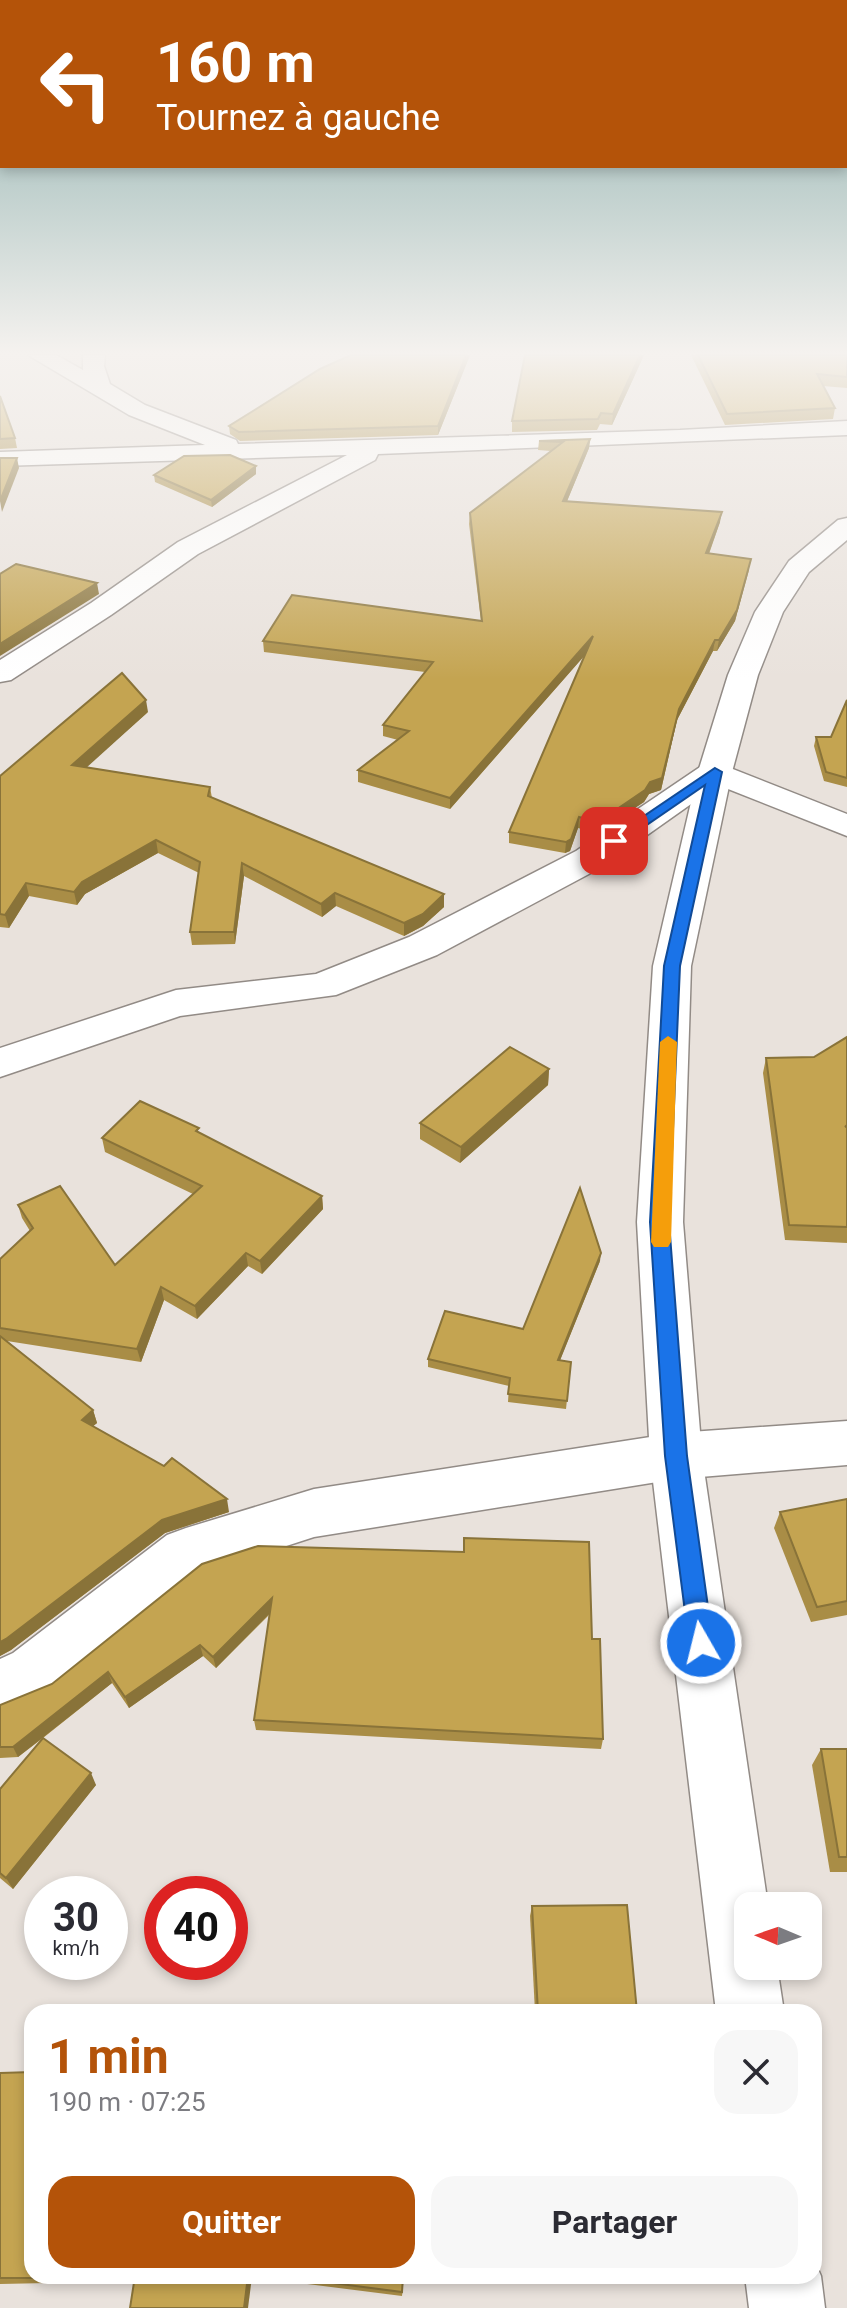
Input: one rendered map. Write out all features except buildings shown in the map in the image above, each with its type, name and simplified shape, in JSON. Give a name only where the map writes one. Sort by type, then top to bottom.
[{"type":"street","points":[[0,673],[101,609],[188,548],[351,463]]},
{"type":"street","points":[[749,2004],[676,1456],[660,1222],[672,966],[715,772],[743,675],[769,612],[799,567],[847,526]]},
{"type":"street","points":[[715,772],[847,826]]},
{"type":"street","points":[[0,1063],[176,1003],[322,986],[423,946],[589,859],[715,772]]},
{"type":"street","points":[[0,1688],[34,1673],[186,1553],[314,1513],[676,1456],[847,1443]]},
{"type":"street","points":[[784,2284],[787,2308]]},
{"type":"slow traffic","points":[[661,1242],[668,1042]]},
{"type":"route","points":[[614,841],[715,772],[672,966],[660,1222],[676,1456],[701,1643]]}]
